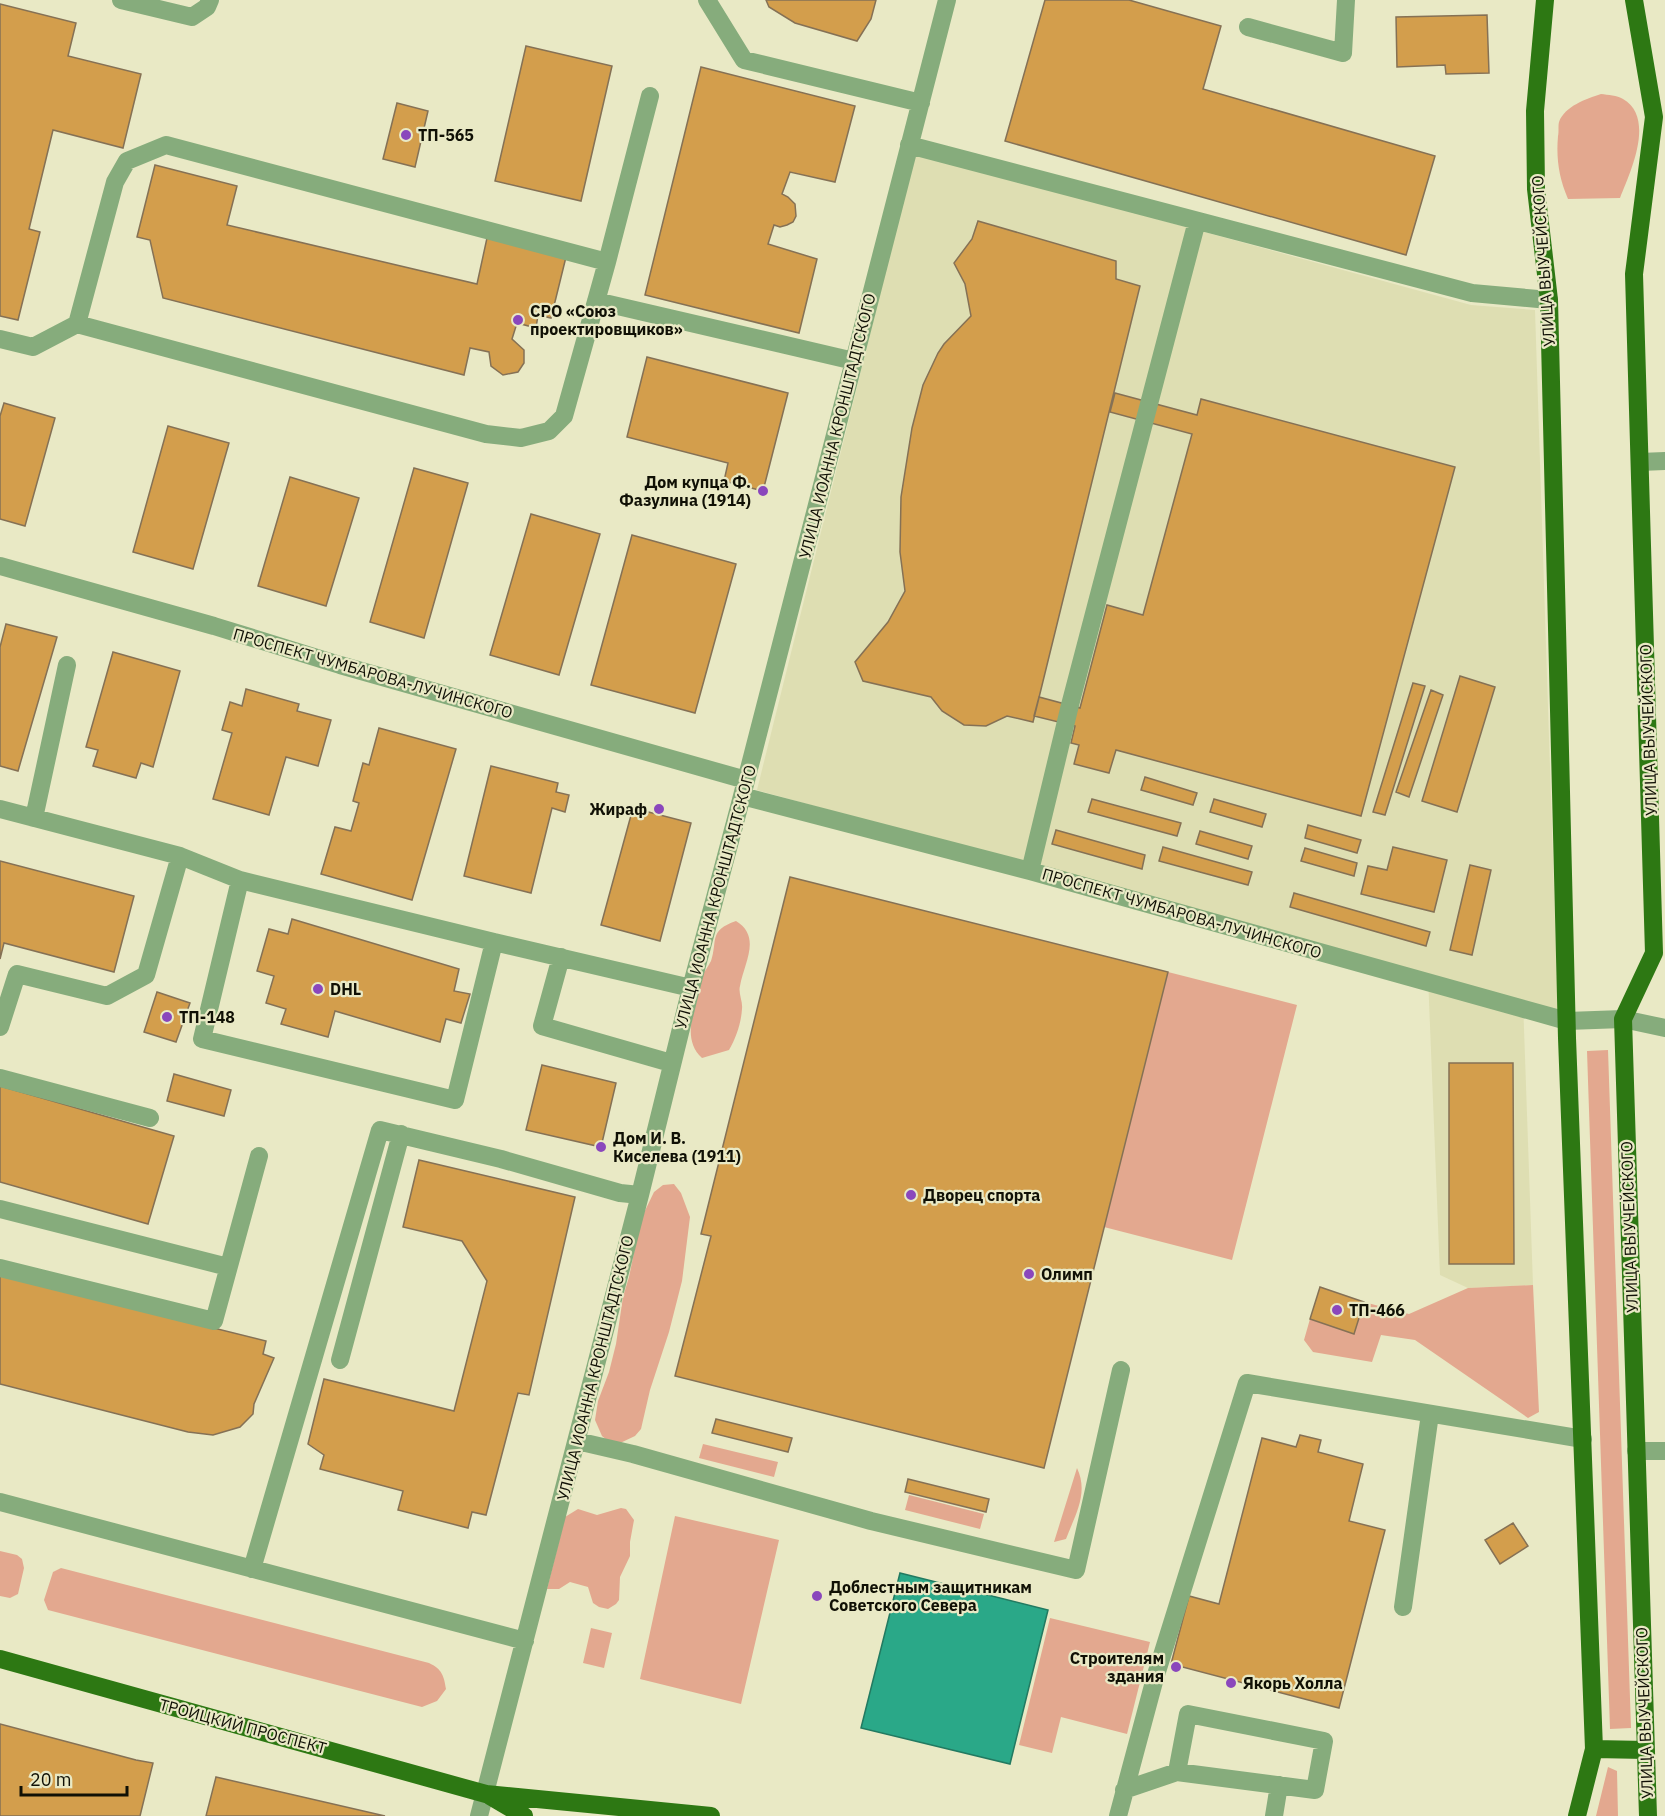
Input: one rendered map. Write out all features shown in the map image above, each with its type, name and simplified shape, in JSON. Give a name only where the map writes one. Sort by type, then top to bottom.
[{"type":"main road","name":"УЛИЦА ВЫУЧЕЙСКОГО","points":[[1545,0],[1535,111],[1536,189],[1549,300],[1567,1021],[1594,1749],[1577,1816]]},
{"type":"main road","name":"УЛИЦА ВЫУЧЕЙСКОГО","points":[[1634,0],[1654,117],[1634,274],[1654,953],[1623,1018],[1648,1816]]},
{"type":"main road","name":"ТРОИЦКИЙ ПРОСПЕКТ","points":[[0,1659],[486,1794]]},
{"type":"main road","points":[[1594,1749],[1646,1750]]},
{"type":"main road","points":[[486,1794],[524,1816]]},
{"type":"main road","points":[[486,1794],[711,1816]]},
{"type":"street","points":[[121,0],[192,17],[207,7],[210,0]]},
{"type":"street","points":[[708,0],[744,60],[921,103]]},
{"type":"street","name":"УЛИЦА ИОАННА КРОНШТАДТСКОГО","points":[[479,1816],[947,0]]},
{"type":"street","points":[[1248,27],[1343,52],[1346,0]]},
{"type":"street","points":[[0,339],[33,347],[77,324],[486,434],[521,438],[549,430],[564,416],[650,96]]},
{"type":"street","points":[[77,324],[115,182],[127,161],[166,145],[607,262]]},
{"type":"street","points":[[909,145],[1472,293],[1549,300]]},
{"type":"street","points":[[1030,871],[1070,705],[1197,221]]},
{"type":"street","points":[[596,301],[854,361]]},
{"type":"street","points":[[1640,462],[1665,461]]},
{"type":"street","name":"ПРОСПЕКТ ЧУМБАРОВА-ЛУЧИНСКОГО","points":[[0,566],[214,626],[744,788],[1030,871],[1567,1021],[1623,1018],[1665,1028]]},
{"type":"street","points":[[34,818],[67,665]]},
{"type":"street","points":[[0,809],[180,856],[240,879],[691,988]]},
{"type":"street","points":[[0,1027],[17,974],[107,996],[146,975],[180,856]]},
{"type":"street","points":[[240,879],[202,1040],[455,1100],[494,942]]},
{"type":"street","points":[[561,957],[542,1026],[672,1063]]},
{"type":"street","points":[[0,1078],[150,1118]]},
{"type":"street","points":[[252,1569],[380,1130],[501,1159],[620,1192],[640,1195]]},
{"type":"street","points":[[340,1360],[401,1134]]},
{"type":"street","points":[[0,1268],[214,1321],[260,1156]]},
{"type":"street","points":[[0,1209],[228,1267]]},
{"type":"street","points":[[577,1441],[633,1454],[871,1521],[1076,1570],[1121,1370]]},
{"type":"street","points":[[1118,1816],[1155,1678],[1247,1383],[1583,1439]]},
{"type":"street","points":[[1403,1607],[1430,1414]]},
{"type":"street","points":[[1636,1451],[1665,1451]]},
{"type":"street","points":[[0,1502],[525,1641]]},
{"type":"street","points":[[1124,1790],[1177,1772],[1315,1790],[1324,1741],[1188,1714],[1177,1772]]},
{"type":"street","points":[[1274,1816],[1279,1785]]},
{"type":"shaded area","points":[[1601,94],[1621,98],[1633,108],[1638,119],[1639,132],[1634,161],[1620,198],[1568,199],[1562,184],[1558,161],[1559,122],[1571,107]]},
{"type":"shaded area","points":[[915,153],[1471,305],[1535,310],[1558,1012],[1523,1000],[1533,1285],[1468,1288],[1440,1275],[1428,976],[757,790]]},
{"type":"shaded area","points":[[736,921],[744,927],[750,943],[740,989],[742,1006],[739,1025],[729,1050],[702,1058],[691,1038],[692,1016],[699,983],[711,961],[718,933]]},
{"type":"shaded area","points":[[1168,972],[1297,1005],[1232,1260],[1104,1227]]},
{"type":"shaded area","points":[[1608,1050],[1631,1728],[1610,1729],[1587,1051]]},
{"type":"shaded area","points":[[674,1184],[681,1193],[690,1217],[682,1281],[641,1429],[635,1436],[618,1444],[609,1442],[602,1436],[595,1420],[598,1401],[616,1344],[623,1297],[641,1219],[654,1192],[663,1185]]},
{"type":"shaded area","points":[[1533,1285],[1539,1412],[1528,1418],[1415,1340],[1381,1335],[1372,1362],[1313,1352],[1304,1340],[1310,1319],[1353,1333],[1364,1302],[1409,1314],[1468,1288]]},
{"type":"shaded area","points":[[703,1444],[778,1462],[774,1477],[699,1458]]},
{"type":"shaded area","points":[[1077,1468],[1082,1486],[1077,1513],[1066,1539],[1054,1542]]},
{"type":"shaded area","points":[[909,1495],[984,1514],[980,1529],[905,1510]]},
{"type":"shaded area","points":[[621,1508],[626,1509],[634,1520],[630,1556],[620,1577],[619,1600],[616,1604],[608,1609],[599,1607],[593,1603],[588,1587],[570,1582],[559,1589],[547,1589],[565,1517],[578,1509],[597,1515]]},
{"type":"shaded area","points":[[675,1516],[779,1540],[741,1704],[640,1679]]},
{"type":"shaded area","points":[[0,1551],[17,1555],[22,1559],[24,1568],[18,1594],[10,1598],[0,1596]]},
{"type":"shaded area","points":[[61,1568],[429,1663],[442,1673],[446,1689],[437,1701],[422,1707],[48,1610],[44,1600],[53,1572]]},
{"type":"shaded area","points":[[1050,1618],[1150,1642],[1127,1734],[1061,1717],[1052,1753],[1019,1745]]},
{"type":"shaded area","points":[[591,1628],[612,1633],[604,1668],[583,1663]]},
{"type":"shaded area","points":[[1608,1767],[1617,1771],[1618,1816],[1596,1816]]},
{"type":"water","points":[[900,1573],[1048,1610],[1010,1764],[861,1728]]},
{"type":"building","points":[[766,0],[876,0],[871,19],[857,41],[795,23],[769,7]]},
{"type":"building","points":[[1045,0],[1129,0],[1221,26],[1203,89],[1435,156],[1406,255],[1005,141]]},
{"type":"building","points":[[0,4],[76,23],[68,56],[141,74],[123,148],[53,130],[29,229],[40,232],[18,320],[0,316]]},
{"type":"building","points":[[1487,15],[1489,73],[1446,74],[1445,65],[1397,67],[1396,17]]},
{"type":"building","points":[[526,46],[612,66],[581,201],[495,181]]},
{"type":"building","points":[[701,67],[855,106],[835,182],[790,172],[782,194],[795,204],[796,216],[793,222],[787,225],[780,227],[774,225],[768,244],[817,259],[799,333],[645,295]]},
{"type":"building","name":"ТП-565","points":[[397,103],[428,111],[415,167],[383,159]]},
{"type":"building","points":[[155,165],[237,186],[227,225],[477,284],[487,238],[566,257],[551,318],[538,315],[536,328],[517,323],[512,339],[524,350],[524,363],[518,372],[503,375],[491,366],[489,352],[470,348],[464,375],[163,298],[150,240],[137,237]]},
{"type":"building","points":[[978,221],[1116,261],[1116,279],[1140,286],[1033,722],[1007,716],[986,726],[964,725],[942,711],[931,697],[863,681],[855,662],[888,622],[905,591],[900,552],[901,497],[912,428],[923,385],[938,353],[971,316],[965,284],[954,263],[972,239]]},
{"type":"building","points":[[647,357],[788,393],[763,491],[724,481],[728,463],[627,437]]},
{"type":"building","points":[[1115,393],[1197,415],[1201,399],[1455,467],[1361,816],[1116,750],[1109,773],[1074,764],[1079,745],[1071,743],[1075,726],[1034,716],[1039,697],[1080,708],[1107,605],[1143,615],[1192,434],[1110,412]]},
{"type":"building","points":[[4,403],[55,418],[25,526],[0,519],[0,416]]},
{"type":"building","points":[[168,426],[229,443],[193,569],[133,552]]},
{"type":"building","points":[[414,468],[468,483],[424,638],[370,622]]},
{"type":"building","points":[[290,477],[359,498],[326,606],[258,586]]},
{"type":"building","points":[[531,514],[600,534],[559,675],[490,655]]},
{"type":"building","points":[[632,535],[736,564],[695,713],[591,685]]},
{"type":"building","points":[[6,624],[57,637],[18,771],[0,766],[0,647]]},
{"type":"building","points":[[113,652],[180,671],[153,767],[141,763],[136,778],[93,766],[98,750],[86,747]]},
{"type":"building","points":[[1460,676],[1495,687],[1457,812],[1422,801]]},
{"type":"building","points":[[1413,683],[1425,686],[1385,815],[1373,812]]},
{"type":"building","points":[[246,689],[299,704],[297,711],[331,720],[318,766],[286,757],[269,815],[213,799],[232,733],[222,730],[230,702],[242,706]]},
{"type":"building","points":[[1431,690],[1443,695],[1409,797],[1396,792]]},
{"type":"building","points":[[379,728],[456,749],[412,900],[321,874],[335,827],[351,831],[359,803],[353,801],[363,763],[369,765]]},
{"type":"building","points":[[491,766],[558,783],[556,792],[569,795],[565,812],[552,808],[531,893],[464,876]]},
{"type":"building","points":[[1145,777],[1197,793],[1193,805],[1141,790]]},
{"type":"building","points":[[1092,799],[1181,823],[1177,836],[1088,812]]},
{"type":"building","points":[[1214,799],[1266,814],[1262,827],[1210,812]]},
{"type":"building","points":[[633,808],[691,823],[660,941],[601,925]]},
{"type":"building","points":[[1308,825],[1361,840],[1357,853],[1305,838]]},
{"type":"building","points":[[1056,830],[1145,855],[1142,869],[1052,844]]},
{"type":"building","points":[[1200,831],[1252,846],[1248,859],[1196,844]]},
{"type":"building","points":[[1163,847],[1252,872],[1248,885],[1159,861]]},
{"type":"building","points":[[1393,847],[1447,860],[1434,912],[1361,894],[1368,866],[1387,870]]},
{"type":"building","points":[[1305,848],[1357,863],[1354,876],[1301,861]]},
{"type":"building","points":[[0,861],[134,896],[114,972],[4,943],[0,959]]},
{"type":"building","points":[[1470,865],[1491,870],[1472,955],[1450,950]]},
{"type":"building","name":"Дворец спорта","points":[[790,877],[1168,972],[1044,1468],[675,1376],[711,1236],[701,1234]]},
{"type":"building","points":[[1294,893],[1430,932],[1426,946],[1290,907]]},
{"type":"building","points":[[292,919],[459,969],[454,991],[470,994],[461,1023],[446,1019],[440,1042],[335,1011],[328,1037],[281,1024],[286,1009],[266,1003],[274,976],[257,971],[269,929],[288,934]]},
{"type":"building","name":"ТП-148","points":[[157,992],[190,1003],[176,1042],[144,1032]]},
{"type":"building","points":[[1449,1063],[1513,1063],[1514,1264],[1449,1264]]},
{"type":"building","points":[[542,1065],[616,1083],[601,1147],[526,1130]]},
{"type":"building","points":[[174,1074],[231,1090],[224,1116],[167,1101]]},
{"type":"building","points":[[0,1086],[174,1136],[148,1224],[0,1182]]},
{"type":"building","points":[[419,1160],[575,1197],[529,1395],[518,1393],[486,1515],[472,1512],[468,1528],[398,1510],[403,1491],[320,1469],[324,1455],[308,1444],[324,1379],[454,1411],[487,1281],[462,1241],[403,1227]]},
{"type":"building","points":[[0,1275],[266,1341],[263,1354],[274,1358],[254,1404],[253,1414],[240,1427],[213,1435],[188,1432],[0,1384]]},
{"type":"building","name":"ТП-466","points":[[1320,1287],[1364,1302],[1354,1334],[1310,1319]]},
{"type":"building","points":[[716,1419],[792,1438],[788,1452],[712,1433]]},
{"type":"building","points":[[1300,1435],[1321,1440],[1318,1452],[1363,1464],[1349,1521],[1385,1530],[1339,1708],[1171,1664],[1189,1596],[1219,1604],[1262,1438],[1296,1447]]},
{"type":"building","points":[[908,1479],[989,1499],[986,1512],[905,1492]]},
{"type":"building","points":[[1513,1523],[1528,1546],[1500,1564],[1485,1540]]},
{"type":"building","points":[[0,1724],[153,1763],[140,1816],[0,1816]]},
{"type":"building","points":[[216,1777],[385,1816],[206,1816]]},
{"type":"place","name":"ТП-565","points":[[406,135]]},
{"type":"place","name":"СРО «Союз проектировщиков»","points":[[518,320]]},
{"type":"place","name":"Дом купца Ф. Фазулина (1914)","points":[[763,491]]},
{"type":"place","name":"Жираф","points":[[659,809]]},
{"type":"place","name":"DHL","points":[[318,989]]},
{"type":"place","name":"ТП-148","points":[[167,1017]]},
{"type":"place","name":"Дом И. В. Киселева (1911)","points":[[601,1147]]},
{"type":"place","name":"Дворец спорта","points":[[911,1195]]},
{"type":"place","name":"Олимп","points":[[1029,1274]]},
{"type":"place","name":"ТП-466","points":[[1337,1310]]},
{"type":"place","name":"Доблестным защитникам Советского Севера","points":[[817,1596]]},
{"type":"place","name":"Строителям здания","points":[[1176,1667]]},
{"type":"place","name":"Якорь Холла","points":[[1231,1683]]}]
